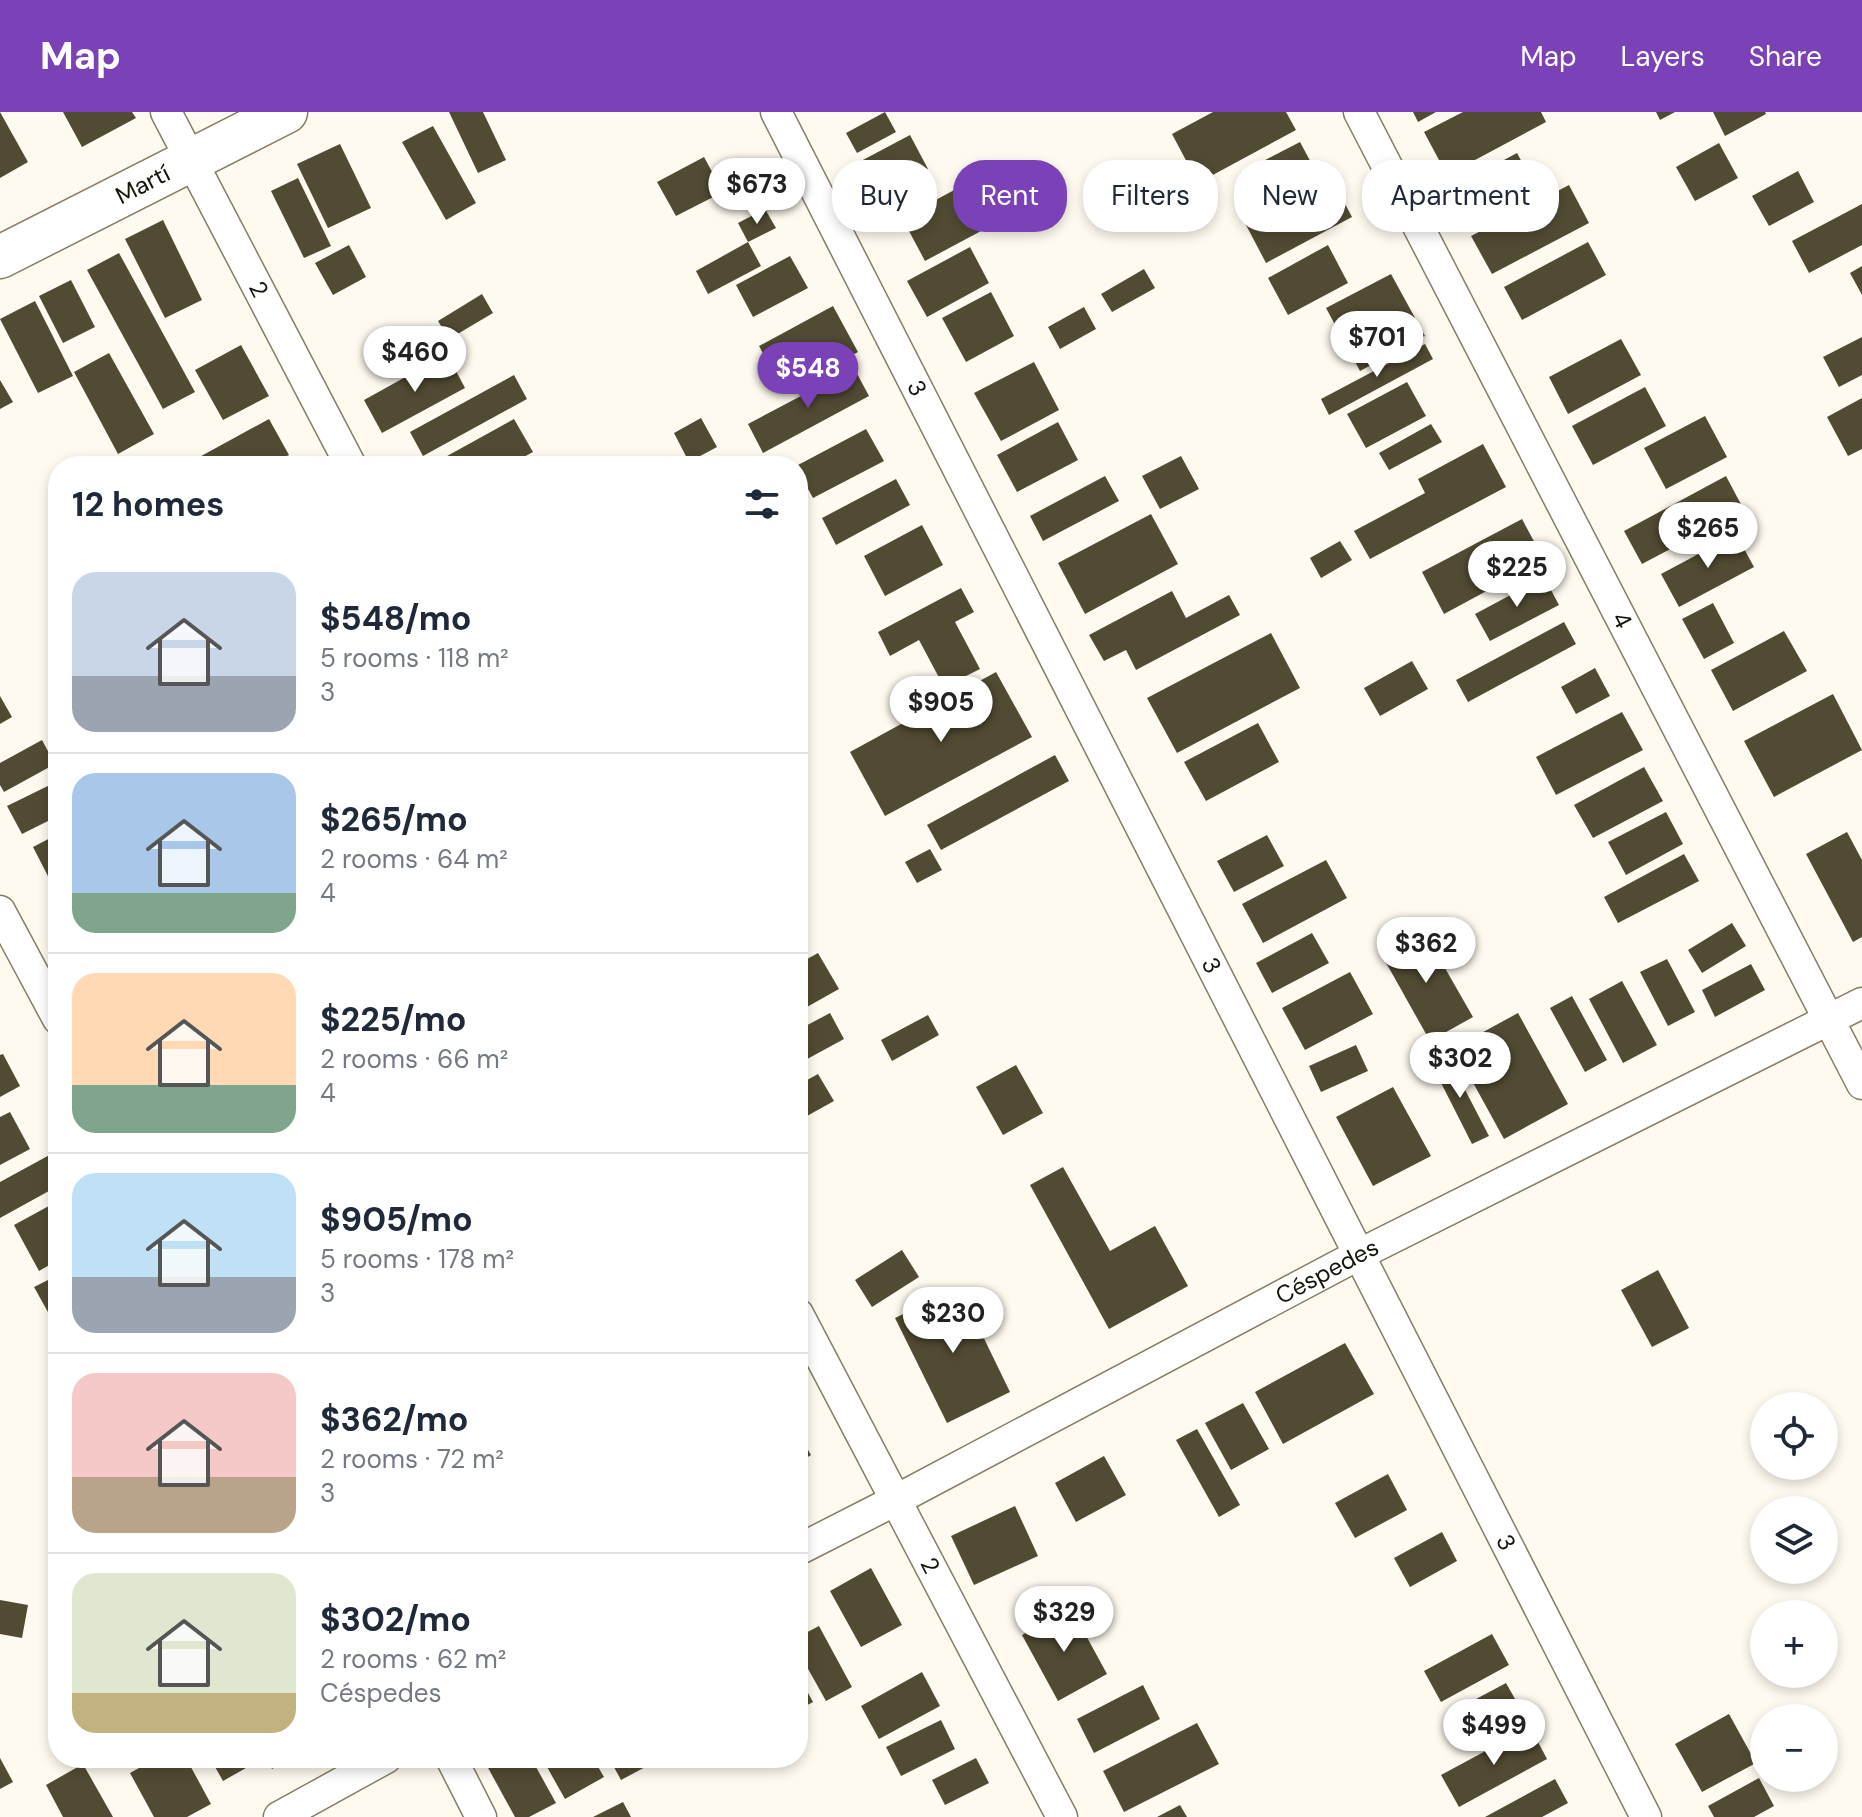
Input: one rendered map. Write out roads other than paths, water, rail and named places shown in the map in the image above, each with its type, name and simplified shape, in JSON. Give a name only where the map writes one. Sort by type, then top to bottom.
[{"type":"street","name":"2","points":[[166,112],[346,456]]},
{"type":"street","name":"Martí","points":[[0,257],[286,112]]},
{"type":"street","name":"3","points":[[776,112],[1646,1817]]},
{"type":"street","name":"4","points":[[1359,112],[1862,1084]]},
{"type":"street","points":[[0,911],[48,1000]]},
{"type":"street","name":"Céspedes","points":[[808,1545],[1358,1255],[1862,1003]]},
{"type":"street","name":"2","points":[[808,1333],[1062,1817]]},
{"type":"street","points":[[279,1817],[368,1768]]},
{"type":"street","points":[[456,1768],[481,1817]]}]
